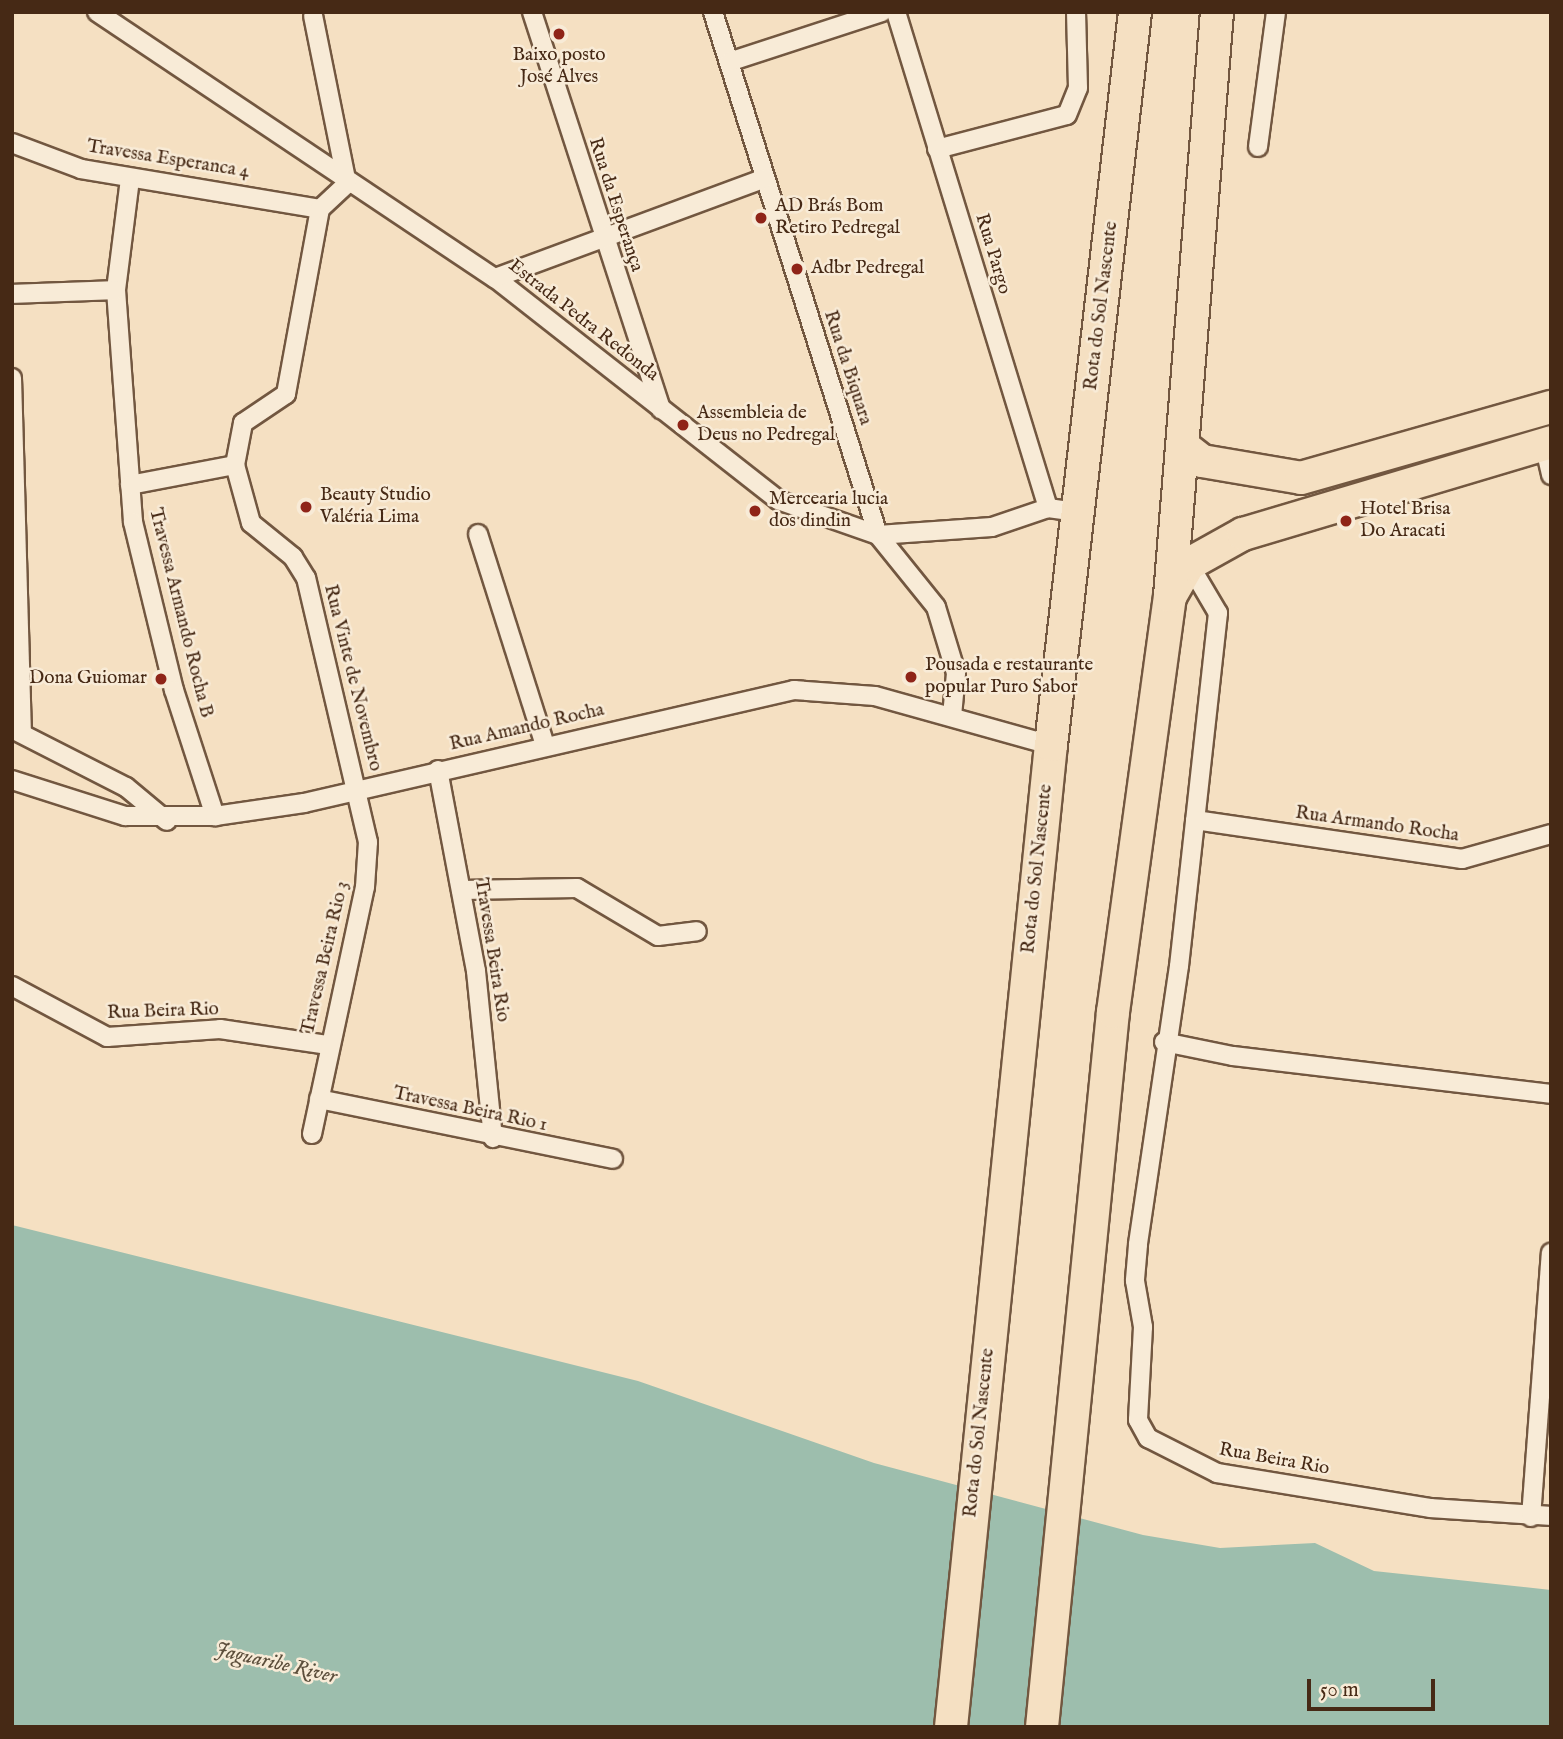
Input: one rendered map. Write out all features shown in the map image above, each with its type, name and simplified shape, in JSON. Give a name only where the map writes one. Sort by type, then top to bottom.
[{"type":"highway","name":"Rota do Sol Nascente","points":[[951,1727],[1051,745],[1063,510],[1135,12]]},
{"type":"highway","points":[[1042,1727],[1128,883],[1170,596],[1217,12]]},
{"type":"highway","points":[[1183,446],[1202,461],[1301,478],[1551,407]]},
{"type":"highway","points":[[1170,596],[1189,564],[1242,534],[1547,443]]},
{"type":"street","name":"Estrada Pedra Redonda","points":[[97,12],[347,184],[495,278],[778,500],[878,536]]},
{"type":"street","name":"Rua da Esperança","points":[[532,12],[601,238],[661,410]]},
{"type":"street","name":"Rua da Biquara","points":[[713,12],[878,536]]},
{"type":"street","points":[[729,62],[881,12]]},
{"type":"street","name":"Rua Pargo","points":[[896,12],[937,149],[1063,510]]},
{"type":"street","points":[[937,149],[1055,121],[1073,106],[1078,88],[1076,12]]},
{"type":"street","points":[[1258,147],[1276,12]]},
{"type":"street","points":[[313,16],[347,184],[320,209]]},
{"type":"street","name":"Travessa Esperanca 4","points":[[12,143],[130,179],[320,209]]},
{"type":"street","points":[[495,278],[765,178]]},
{"type":"street","name":"Travessa Armando Rocha B","points":[[130,179],[116,290],[130,485],[174,690],[215,816]]},
{"type":"street","name":"Rua Vinte de Novembro","points":[[320,209],[292,381],[279,403],[243,423],[235,465],[251,523],[293,557],[306,578],[357,791]]},
{"type":"street","points":[[16,294],[116,290]]},
{"type":"street","points":[[12,377],[16,480],[17,730],[126,787],[167,821]]},
{"type":"street","points":[[1547,443],[1551,475]]},
{"type":"street","points":[[130,485],[235,465]]},
{"type":"street","points":[[878,536],[992,527],[1063,510]]},
{"type":"street","points":[[478,534],[545,746]]},
{"type":"street","points":[[878,536],[936,607],[956,673],[952,716]]},
{"type":"street","name":"Rua Beira Rio","points":[[1189,564],[1218,613],[1195,820],[1164,1041],[1135,1281],[1143,1327],[1137,1405],[1148,1438],[1217,1473],[1431,1508],[1531,1517],[1551,1516]]},
{"type":"street","name":"Rua Amando Rocha","points":[[12,780],[125,816],[167,821],[215,816],[357,791],[438,770],[794,690],[837,690],[952,716],[1051,745]]},
{"type":"street","name":"Travessa Beira Rio","points":[[438,770],[461,890],[493,1138]]},
{"type":"street","name":"Travessa Beira Rio 3","points":[[312,1134],[327,1045],[365,887],[368,842],[357,791]]},
{"type":"street","name":"Rua Armando Rocha","points":[[1195,820],[1462,859],[1551,834]]},
{"type":"street","points":[[461,890],[577,888],[658,936],[697,931]]},
{"type":"street","name":"Rua Beira Rio","points":[[12,986],[99,1036],[220,1029],[327,1045]]},
{"type":"street","points":[[1164,1041],[1233,1056],[1551,1094]]},
{"type":"street","name":"Travessa Beira Rio 1","points":[[319,1099],[493,1138],[613,1159]]},
{"type":"street","points":[[1531,1517],[1551,1253]]},
{"type":"water","name":"Jaguaribe River","points":[[12,1225],[638,1381],[874,1463],[1143,1535],[1220,1548],[1315,1543],[1374,1571],[1551,1590],[1551,1727],[12,1727]]},
{"type":"place","name":"Baixo posto José Alves","points":[[559,34]]},
{"type":"place","name":"AD Brás Bom Retiro Pedregal","points":[[761,218]]},
{"type":"place","name":"Adbr Pedregal","points":[[797,269]]},
{"type":"place","name":"Assembleia de Deus no Pedregal","points":[[683,425]]},
{"type":"place","name":"Beauty Studio Valéria Lima","points":[[306,507]]},
{"type":"place","name":"Mercearia lucia dos dindin","points":[[755,511]]},
{"type":"place","name":"Hotel Brisa Do Aracati","points":[[1346,521]]},
{"type":"place","name":"Pousada e restaurante popular Puro Sabor","points":[[911,677]]},
{"type":"place","name":"Dona Guiomar","points":[[161,679]]}]
